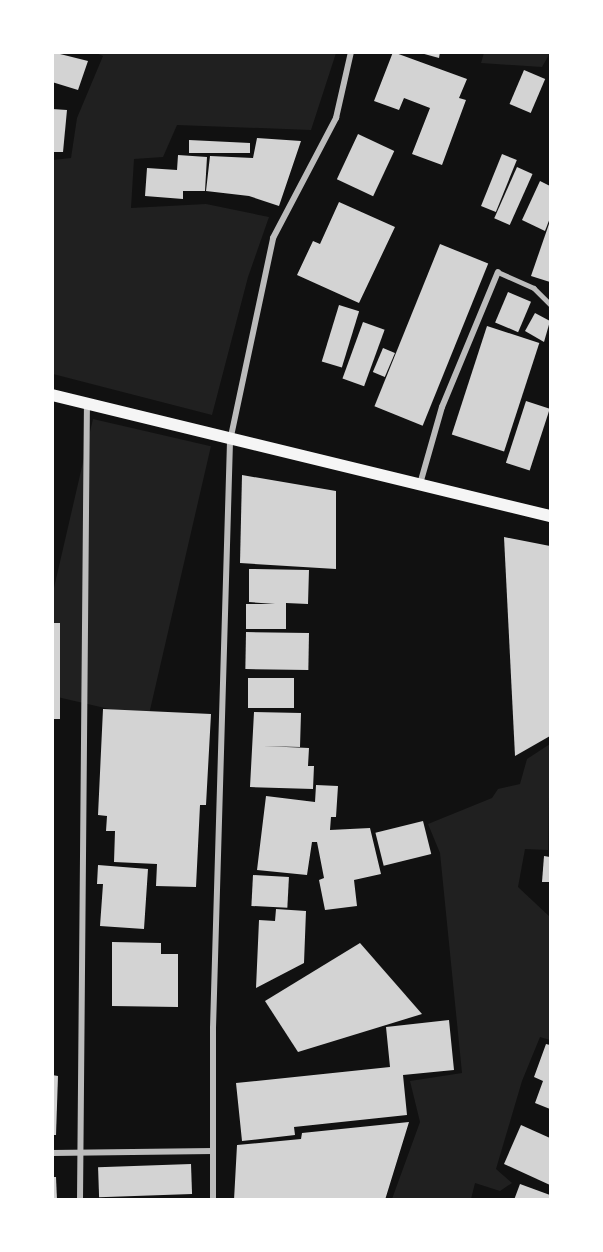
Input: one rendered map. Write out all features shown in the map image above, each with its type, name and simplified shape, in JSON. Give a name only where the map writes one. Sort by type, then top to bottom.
[{"type":"main road","points":[[52,395],[230,441],[550,516]]},
{"type":"street","points":[[213,1200],[230,441],[273,238],[336,118],[351,52]]},
{"type":"street","points":[[420,485],[442,407],[498,272]]},
{"type":"street","points":[[80,1200],[78,1154],[87,404]]},
{"type":"street","points":[[52,1153],[213,1151]]},
{"type":"lane","points":[[498,272],[534,288],[550,304]]},
{"type":"shaded area","points":[[550,52],[542,67],[481,63],[484,53]]},
{"type":"shaded area","points":[[96,53],[336,53],[311,130],[177,125],[163,157],[134,159],[131,208],[206,204],[269,217],[248,277],[212,415],[53,374],[53,160],[71,158],[77,118],[103,56]]},
{"type":"shaded area","points":[[93,419],[211,446],[148,718],[52,696],[52,597]]},
{"type":"shaded area","points":[[550,744],[548,850],[525,849],[518,887],[550,917],[550,1040],[540,1037],[522,1081],[496,1169],[512,1183],[500,1191],[475,1183],[471,1199],[392,1199],[420,1122],[410,1081],[462,1073],[440,853],[428,824],[492,798],[498,789],[520,784],[527,759]]},
{"type":"building","points":[[52,52],[88,61],[78,90],[52,82]]},
{"type":"building","points":[[393,52],[467,79],[459,98],[466,100],[442,165],[412,154],[430,108],[404,98],[399,110],[374,101]]},
{"type":"building","points":[[417,52],[440,52],[439,58]]},
{"type":"building","points":[[524,70],[545,79],[531,113],[510,104]]},
{"type":"building","points":[[52,109],[67,110],[63,152],[52,152]]},
{"type":"building","points":[[358,134],[394,151],[373,196],[337,179]]},
{"type":"building","points":[[257,138],[301,141],[279,206],[249,196],[206,191],[210,156],[253,158]]},
{"type":"building","points":[[189,140],[250,143],[250,153],[189,153]]},
{"type":"building","points":[[502,154],[517,160],[496,212],[481,206]]},
{"type":"building","points":[[178,155],[207,157],[205,191],[183,191],[183,199],[145,196],[147,168],[177,170]]},
{"type":"building","points":[[517,167],[533,174],[510,225],[494,218]]},
{"type":"building","points":[[540,181],[550,186],[550,218],[545,231],[522,220]]},
{"type":"building","points":[[339,202],[395,227],[359,303],[297,275],[313,241],[320,244]]},
{"type":"building","points":[[550,221],[550,282],[531,276]]},
{"type":"building","points":[[440,244],[488,263],[423,426],[374,406]]},
{"type":"building","points":[[508,292],[531,302],[518,332],[495,322]]},
{"type":"building","points":[[339,305],[359,311],[342,368],[322,361]]},
{"type":"building","points":[[535,313],[550,321],[544,342],[525,331]]},
{"type":"building","points":[[363,322],[385,330],[364,386],[342,378]]},
{"type":"building","points":[[487,326],[539,343],[504,451],[452,434]]},
{"type":"building","points":[[383,348],[395,353],[385,377],[373,372]]},
{"type":"building","points":[[526,401],[550,409],[530,471],[506,463]]},
{"type":"building","points":[[242,475],[336,491],[336,569],[240,563]]},
{"type":"building","points":[[504,537],[550,546],[550,736],[515,756]]},
{"type":"building","points":[[249,569],[309,570],[308,604],[286,603],[286,629],[246,629],[246,604],[275,604],[249,602]]},
{"type":"building","points":[[52,623],[60,623],[60,719],[52,719]]},
{"type":"building","points":[[246,632],[309,633],[308,670],[245,669]]},
{"type":"building","points":[[248,678],[294,678],[294,708],[248,708]]},
{"type":"building","points":[[103,709],[211,714],[206,805],[200,805],[196,887],[156,886],[157,864],[114,862],[115,831],[106,831],[107,816],[98,815]]},
{"type":"building","points":[[254,712],[301,713],[300,747],[263,746],[309,748],[308,766],[314,766],[313,789],[250,787]]},
{"type":"building","points":[[316,785],[338,786],[336,817],[331,817],[330,830],[370,828],[381,874],[354,880],[357,906],[325,910],[319,880],[324,878],[317,842],[312,842],[307,875],[257,870],[266,796],[315,802]]},
{"type":"building","points":[[423,821],[431,854],[384,866],[375,833]]},
{"type":"building","points":[[544,856],[550,857],[550,882],[542,882]]},
{"type":"building","points":[[98,865],[148,869],[144,929],[100,926],[103,884],[97,884]]},
{"type":"building","points":[[253,875],[289,877],[287,908],[251,906]]},
{"type":"building","points":[[276,909],[306,911],[304,963],[256,988],[259,920],[275,921]]},
{"type":"building","points":[[112,942],[161,943],[161,954],[178,954],[178,1007],[112,1006]]},
{"type":"building","points":[[360,943],[422,1014],[298,1052],[265,1001]]},
{"type":"building","points":[[449,1020],[454,1070],[403,1075],[407,1115],[294,1127],[295,1135],[242,1141],[236,1083],[390,1067],[386,1027]]},
{"type":"building","points":[[546,1044],[550,1045],[550,1109],[535,1103],[543,1081],[534,1077]]},
{"type":"building","points":[[52,1075],[58,1076],[56,1135],[52,1135]]},
{"type":"building","points":[[409,1122],[385,1200],[234,1200],[237,1145],[301,1139],[302,1133]]},
{"type":"building","points":[[521,1125],[550,1138],[550,1185],[504,1164]]},
{"type":"building","points":[[191,1164],[192,1194],[99,1197],[98,1167]]},
{"type":"building","points":[[52,1177],[56,1177],[57,1200],[52,1200]]},
{"type":"building","points":[[520,1184],[550,1195],[550,1200],[514,1200]]}]
